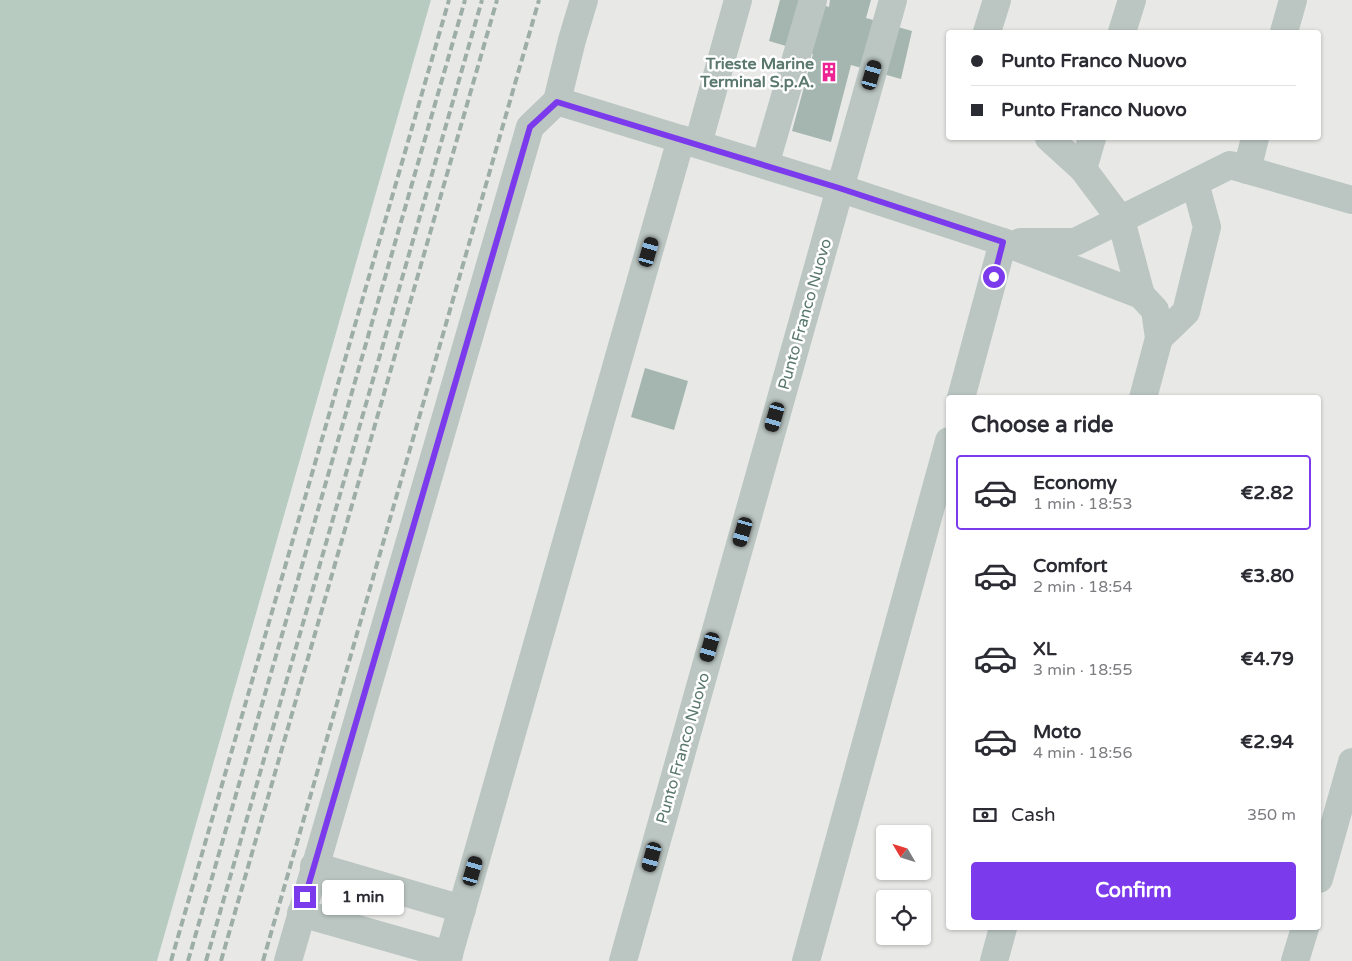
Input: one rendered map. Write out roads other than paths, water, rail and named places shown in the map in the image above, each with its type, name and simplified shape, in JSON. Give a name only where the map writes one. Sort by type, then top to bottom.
[{"type":"street","points":[[288,961],[314,866],[530,127],[557,102],[584,0]]},
{"type":"street","points":[[301,912],[448,958],[689,142],[738,0]]},
{"type":"street","points":[[765,165],[813,0]]},
{"type":"street","name":"Punto Franco Nuovo","points":[[623,961],[893,0]]},
{"type":"street","points":[[988,30],[997,0]]},
{"type":"street","points":[[1123,30],[1132,0]]},
{"type":"street","points":[[1285,30],[1293,0]]},
{"type":"street","points":[[557,102],[839,188],[1003,242],[1141,294]]},
{"type":"street","points":[[1051,140],[1083,169],[1122,220],[1141,294],[1155,310],[1159,338],[1144,395]]},
{"type":"street","points":[[1083,169],[1091,140]]},
{"type":"street","points":[[1238,167],[1254,140]]},
{"type":"street","points":[[1003,242],[1076,242],[1195,183],[1238,167],[1352,200]]},
{"type":"street","points":[[1159,338],[1186,312],[1207,227],[1195,183]]},
{"type":"street","points":[[962,395],[1003,242]]},
{"type":"street","points":[[806,961],[946,452]]},
{"type":"street","points":[[1321,872],[1352,762]]},
{"type":"street","points":[[314,866],[462,909]]},
{"type":"street","points":[[994,961],[1002,930]]},
{"type":"street","points":[[1295,961],[1304,930]]},
{"type":"railway","points":[[171,961],[449,0]]},
{"type":"railway","points":[[188,961],[465,0]]},
{"type":"railway","points":[[206,961],[482,0]]},
{"type":"railway","points":[[221,961],[497,0]]},
{"type":"railway","points":[[263,961],[539,0]]},
{"type":"place","name":"Trieste Marine Terminal S.p.A.","points":[[829,72]]}]
